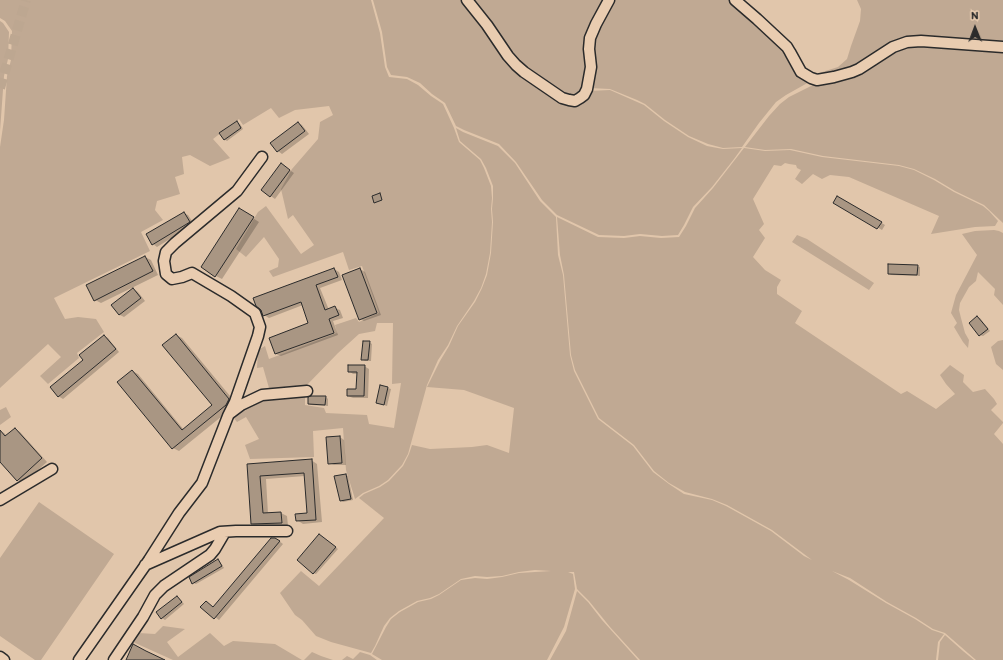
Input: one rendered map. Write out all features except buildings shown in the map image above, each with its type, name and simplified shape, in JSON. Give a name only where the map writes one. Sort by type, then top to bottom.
[{"type":"street","points":[[467,0],[516,65],[547,89],[562,98],[575,100],[584,95],[587,89],[591,67],[589,49],[590,38],[609,0]]},
{"type":"street","points":[[735,0],[787,47],[801,72],[817,80],[852,72],[893,47],[907,42],[921,41],[1003,47]]},
{"type":"street","points":[[79,660],[202,483],[228,416],[235,402],[258,336],[260,327],[255,313],[231,296],[192,273],[172,279],[166,274],[164,261],[166,252],[175,243],[236,191],[262,156]]},
{"type":"street","points":[[228,416],[241,405],[262,396],[307,391]]},
{"type":"street","points":[[0,500],[52,469]]},
{"type":"street","points":[[145,565],[220,532],[287,532]]},
{"type":"street","points":[[114,660],[143,617],[154,595],[164,586],[210,554],[215,549],[225,532]]},
{"type":"street","points":[[0,657],[4,660]]},
{"type":"shaded area","points":[[0,0],[371,0],[380,33],[385,67],[389,77],[407,79],[418,85],[443,104],[459,142],[480,160],[491,186],[492,198],[490,253],[486,274],[481,288],[438,360],[427,385],[408,454],[402,465],[388,480],[363,493],[355,499],[346,470],[343,428],[313,431],[314,457],[250,459],[245,445],[259,439],[246,417],[237,422],[232,416],[241,409],[259,400],[305,395],[305,405],[324,408],[326,413],[367,415],[369,424],[394,428],[401,383],[392,384],[393,323],[377,323],[375,331],[359,334],[305,387],[269,388],[263,367],[257,368],[258,350],[265,346],[269,359],[337,333],[335,325],[356,318],[359,322],[379,313],[362,266],[349,270],[343,252],[273,277],[269,271],[278,267],[279,259],[264,237],[246,257],[236,249],[258,212],[266,206],[301,254],[314,245],[293,215],[288,219],[281,189],[292,169],[318,139],[320,122],[333,115],[329,106],[295,110],[279,118],[271,108],[243,125],[239,119],[213,139],[230,158],[210,166],[190,155],[182,157],[184,174],[175,177],[180,194],[157,201],[155,210],[163,220],[141,232],[150,251],[54,298],[65,319],[78,317],[96,319],[104,332],[77,353],[79,358],[48,384],[40,376],[61,357],[48,344],[0,388],[0,147],[4,120],[7,76],[11,60],[12,31],[5,21],[0,18]]},
{"type":"shaded area","points":[[373,0],[464,0],[494,42],[569,102],[589,91],[610,90],[644,105],[688,137],[707,146],[723,149],[742,148],[712,187],[693,207],[678,235],[599,235],[557,215],[542,200],[516,162],[499,144],[456,126],[445,103],[420,83],[407,77],[391,75],[387,67],[382,32]]},
{"type":"shaded area","points":[[469,0],[608,0],[595,24],[587,84],[574,99],[525,71]]},
{"type":"shaded area","points":[[613,0],[730,0],[783,47],[811,81],[776,102],[742,147],[723,148],[708,144],[689,136],[645,104],[637,100],[610,89],[590,88],[591,46]]},
{"type":"shaded area","points":[[738,0],[744,0],[789,42],[808,70],[816,74],[838,67],[847,59],[860,21],[861,9],[857,0],[1003,0],[1003,45],[921,39],[859,67],[812,76]]},
{"type":"shaded area","points":[[0,21],[9,32],[8,59],[4,76],[0,131]]},
{"type":"shaded area","points":[[922,45],[1003,51],[1003,223],[984,205],[914,169],[899,165],[823,156],[791,149],[765,150],[745,147],[769,116],[789,97],[813,85],[837,80],[871,66],[895,52],[913,46]]},
{"type":"shaded area","points":[[456,128],[498,146],[515,163],[540,201],[556,217],[558,255],[563,275],[570,355],[574,371],[598,419],[633,446],[653,472],[684,494],[712,500],[726,506],[771,531],[804,556],[812,560],[772,530],[727,505],[712,499],[685,492],[669,483],[654,471],[634,445],[599,418],[575,370],[571,355],[564,275],[560,255],[557,217],[598,237],[679,237],[695,208],[713,188],[744,148],[765,151],[790,150],[822,157],[899,166],[914,170],[934,180],[954,192],[983,206],[989,211],[998,221],[995,226],[975,227],[931,234],[939,216],[849,177],[830,175],[822,179],[813,174],[802,184],[795,179],[801,170],[797,168],[796,165],[785,163],[781,166],[774,165],[753,199],[764,224],[759,230],[765,238],[753,257],[765,270],[781,280],[777,287],[777,294],[802,311],[795,323],[901,394],[907,391],[936,409],[955,394],[940,375],[950,365],[964,375],[963,382],[973,392],[985,389],[994,399],[997,404],[991,410],[1003,422],[994,434],[1003,444],[1003,660],[976,660],[945,633],[933,629],[850,578],[832,571],[932,630],[944,634],[938,642],[936,660],[640,660],[577,589],[574,572],[568,572],[573,574],[575,589],[564,627],[547,660],[382,660],[372,654],[391,619],[418,602],[431,599],[439,595],[461,580],[475,578],[487,579],[519,573],[551,571],[535,570],[502,576],[475,576],[461,579],[439,594],[417,601],[390,618],[384,626],[371,653],[331,642],[316,636],[302,620],[295,615],[280,593],[301,571],[319,586],[384,518],[359,498],[389,481],[403,466],[412,445],[430,449],[487,445],[509,453],[514,408],[464,390],[427,387],[458,326],[475,302],[482,288],[487,275],[491,253],[493,186],[481,159],[460,141]]},
{"type":"shaded area","points":[[994,230],[1003,233],[1003,305],[994,295],[995,289],[978,272],[976,281],[969,287],[960,303],[959,310],[965,333],[969,340],[968,348],[954,327],[957,323],[951,313],[956,295],[977,255],[962,234],[975,231]]},
{"type":"shaded area","points":[[797,235],[807,239],[874,283],[869,290],[792,242]]},
{"type":"shaded area","points":[[1003,340],[1003,370],[996,364],[991,347],[998,341]]},
{"type":"shaded area","points":[[6,407],[11,417],[0,425],[0,410]]},
{"type":"shaded area","points":[[39,502],[114,554],[41,660],[35,660],[0,636],[0,558]]},
{"type":"shaded area","points":[[577,591],[638,660],[550,660],[566,631]]},
{"type":"shaded area","points":[[163,626],[185,629],[167,642],[178,657],[210,633],[224,646],[233,641],[275,644],[302,660],[173,660],[133,642],[139,633],[155,634]]},
{"type":"shaded area","points":[[945,635],[974,660],[938,660],[940,642]]},
{"type":"shaded area","points":[[312,652],[321,656],[333,660],[304,660]]},
{"type":"shaded area","points":[[360,652],[370,655],[377,660],[342,660],[347,656],[353,659]]},
{"type":"tunnel","points":[[0,88],[26,0]]}]
